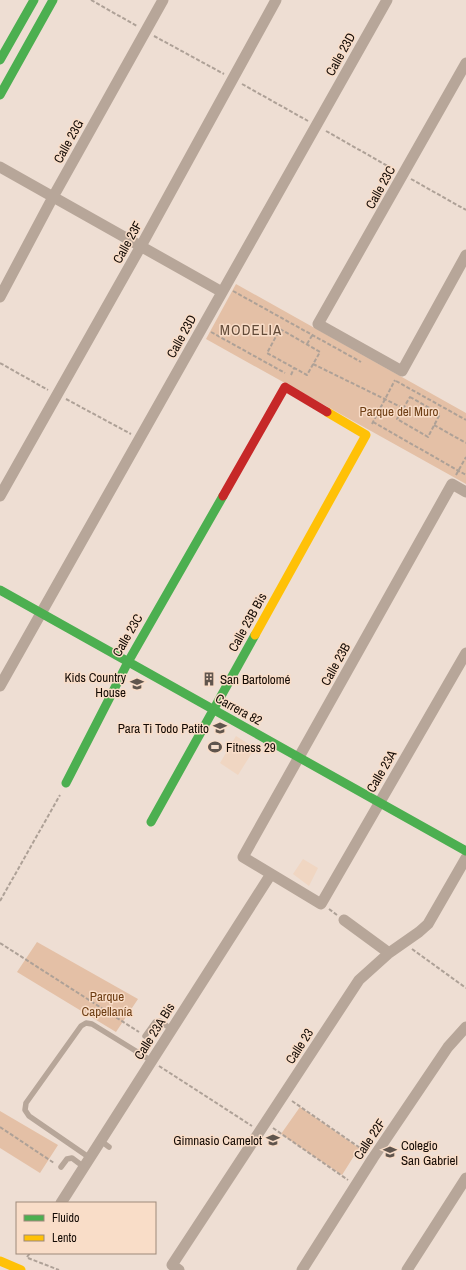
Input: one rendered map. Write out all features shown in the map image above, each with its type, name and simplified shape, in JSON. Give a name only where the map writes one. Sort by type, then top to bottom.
[{"type":"street","points":[[0,60],[34,0]]},
{"type":"street","points":[[0,95],[53,0]]},
{"type":"street","name":"Calle 23G","points":[[0,297],[53,197],[163,0]]},
{"type":"street","name":"Calle 23F","points":[[0,496],[141,246],[276,0]]},
{"type":"street","name":"Calle 23D","points":[[0,686],[387,0]]},
{"type":"street","name":"Calle 23C","points":[[402,371],[318,324],[466,63]]},
{"type":"street","points":[[0,167],[141,246],[224,289]]},
{"type":"street","points":[[402,371],[466,255]]},
{"type":"street","name":"Calle 23C","points":[[66,783],[128,662],[284,387],[366,435]]},
{"type":"street","name":"Calle 23B Bis","points":[[151,822],[366,435]]},
{"type":"street","points":[[452,484],[466,492]]},
{"type":"street","name":"Calle 23B","points":[[271,874],[243,857],[452,484]]},
{"type":"street","name":"Carrera 82","points":[[0,590],[466,851]]},
{"type":"street","name":"Calle 23A","points":[[321,904],[466,653]]},
{"type":"street","name":"Calle 23","points":[[176,1268],[262,1127],[359,980],[389,953],[428,924],[466,858]]},
{"type":"street","points":[[271,874],[321,904]]},
{"type":"street","name":"Calle 23A Bis","points":[[62,1202],[87,1162],[105,1144],[171,1029],[218,966],[271,874]]},
{"type":"street","points":[[344,920],[389,953]]},
{"type":"street","name":"Calle 22F","points":[[302,1270],[373,1158],[448,1047],[466,1027]]},
{"type":"street","points":[[407,1270],[466,1178]]},
{"type":"street","points":[[0,1261],[21,1270]]},
{"type":"lane","points":[[145,1036],[155,1022],[160,1021],[171,1029]]},
{"type":"lane","points":[[87,1162],[29,1116],[25,1110],[26,1103],[81,1026],[86,1023],[92,1024],[152,1061]]},
{"type":"lane","points":[[61,1167],[67,1159],[72,1158],[87,1162]]},
{"type":"path","points":[[91,0],[466,210]]},
{"type":"path","points":[[224,289],[367,365]]},
{"type":"path","points":[[280,329],[320,352],[313,364],[307,375],[267,353],[280,329]]},
{"type":"path","points":[[307,345],[313,335]]},
{"type":"path","points":[[0,363],[139,439]]},
{"type":"path","points":[[313,364],[403,408]]},
{"type":"path","points":[[366,435],[395,380],[402,371]]},
{"type":"path","points":[[395,380],[466,420]]},
{"type":"path","points":[[410,397],[440,414],[434,425],[428,437],[397,419],[410,397]]},
{"type":"path","points":[[434,425],[466,443]]},
{"type":"path","points":[[452,484],[466,457]]},
{"type":"path","points":[[0,901],[66,783]]},
{"type":"path","points":[[321,904],[344,920]]},
{"type":"path","points":[[403,942],[466,988]]},
{"type":"path","points":[[0,943],[145,1036]]},
{"type":"path","points":[[152,1061],[356,1185]]},
{"type":"path","points":[[284,1095],[373,1158]]},
{"type":"path","points":[[0,1127],[61,1167]]},
{"type":"shaded area","points":[[236,736],[255,748],[238,775],[220,763]]},
{"type":"shaded area","points":[[303,859],[318,868],[309,886],[293,874]]},
{"type":"green space","name":"Parque del Muro","points":[[236,284],[466,413],[466,484],[206,339]]},
{"type":"green space","name":"Parque Capellanía","points":[[37,942],[138,999],[116,1032],[17,972]]},
{"type":"green space","points":[[300,1107],[359,1148],[342,1175],[281,1134]]},
{"type":"green space","points":[[0,1111],[58,1145],[40,1173],[0,1148]]},
{"type":"traffic: fast","points":[[0,60],[34,0]]},
{"type":"traffic: fast","points":[[0,95],[53,0]]},
{"type":"traffic: fast","points":[[66,783],[128,662],[223,496]]},
{"type":"traffic: fast","points":[[0,590],[466,851]]},
{"type":"traffic: fast","points":[[151,822],[255,635]]},
{"type":"traffic: slow","points":[[255,635],[366,435],[327,412]]},
{"type":"traffic: slow","points":[[0,1261],[21,1270]]},
{"type":"traffic: jam","points":[[223,496],[285,387],[327,412]]},
{"type":"place","name":"San Bartolomé","points":[[209,679]]},
{"type":"place","name":"Kids Country House","points":[[137,684]]},
{"type":"place","name":"Para Ti Todo Patito","points":[[220,728]]},
{"type":"place","name":"Fitness 29","points":[[215,747]]},
{"type":"place","name":"Gimnasio Camelot","points":[[273,1140]]},
{"type":"place","name":"Colegio San Gabriel","points":[[390,1152]]},
{"type":"district","name":"MODELIA","points":[[251,330]]}]
